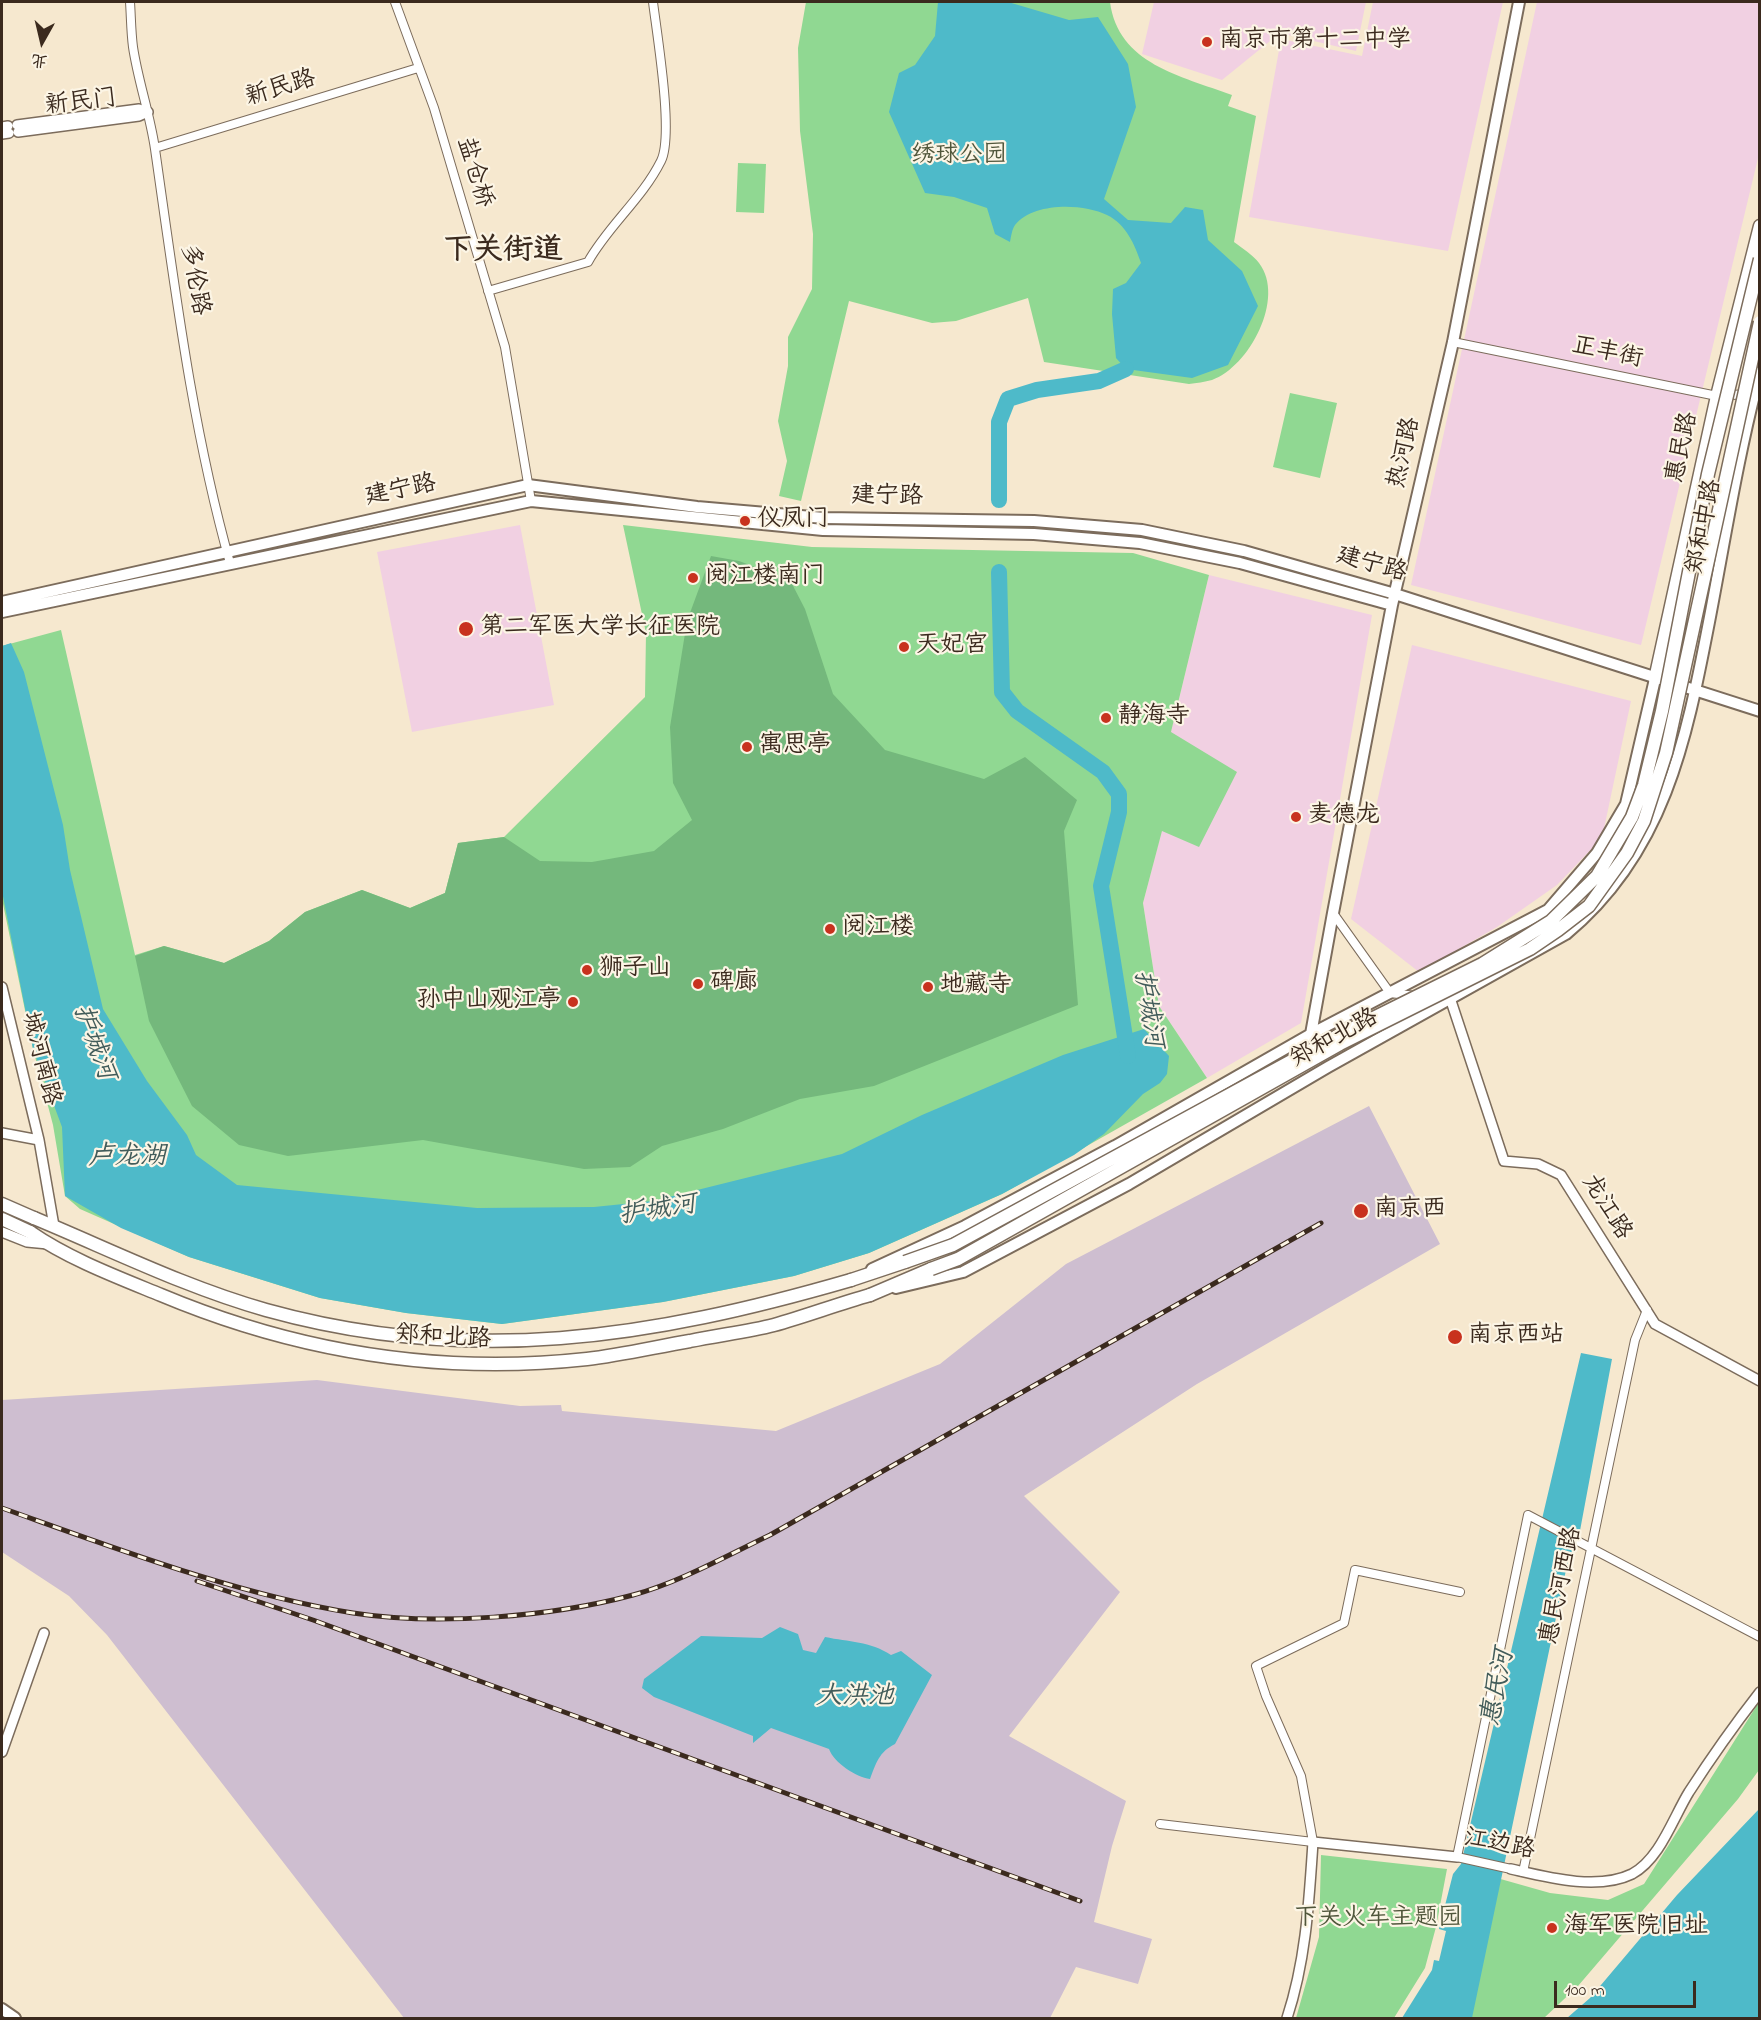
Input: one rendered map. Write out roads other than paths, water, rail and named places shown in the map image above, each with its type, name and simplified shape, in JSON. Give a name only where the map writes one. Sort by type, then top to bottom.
[{"type":"main road","name":"热河路","points":[[1311,1034],[1394,600],[1453,342],[1519,2]]},
{"type":"main road","name":"惠民路","points":[[1655,680],[1717,396],[1760,226]]},
{"type":"main road","name":"郑和北路","points":[[2,1204],[149,1269],[267,1310],[394,1335],[466,1341],[530,1342],[629,1332],[770,1304],[851,1280],[953,1245],[1341,1034],[1482,964],[1551,921],[1597,876],[1632,817],[1644,785],[1662,711],[1708,474],[1760,259]]},
{"type":"main road","name":"郑和北路","points":[[870,1294],[967,1253],[1340,1044],[1530,949],[1589,906],[1627,853],[1644,821],[1666,753],[1760,322]]},
{"type":"main road","name":"郑和中路","points":[[1695,692],[1760,372]]},
{"type":"main road","name":"建宁路","points":[[9,607],[227,551],[528,485],[697,507],[824,518],[1034,521],[1142,530],[1244,551],[1394,600],[1760,711]]},
{"type":"main road","name":"建宁路","points":[[2,602],[9,607],[531,501],[823,530],[1034,534],[1119,540],[1240,563],[1394,600]]},
{"type":"main road","name":"郑和北路","points":[[851,1280],[898,1255],[964,1226],[1105,1151],[1311,1034],[1548,910],[1580,876],[1614,828],[1626,804],[1655,680]]},
{"type":"main road","name":"郑和北路","points":[[2,1219],[30,1232],[48,1244],[179,1303],[260,1332],[318,1347],[464,1364],[534,1363],[631,1352],[774,1324],[870,1294],[963,1272],[1129,1184],[1328,1066],[1566,934],[1594,911],[1625,872],[1661,808],[1680,753],[1695,692]]},
{"type":"main road","points":[[1311,1034],[1328,1066]]},
{"type":"main road","points":[[2,2009],[15,2019]]},
{"type":"street","name":"多伦路","points":[[130,2],[133,46],[155,148],[169,257],[180,309],[195,411],[209,485],[230,563]]},
{"type":"street","name":"盐仓桥","points":[[395,2],[434,108],[505,347],[531,501]]},
{"type":"street","points":[[488,291],[588,262],[599,242],[632,205],[662,160],[665,134],[663,97],[653,2]]},
{"type":"street","name":"新民路","points":[[155,148],[418,68]]},
{"type":"street","points":[[9,130],[139,110],[148,112]]},
{"type":"street","name":"正丰街","points":[[1453,342],[1717,396],[1757,394]]},
{"type":"street","points":[[1333,913],[1390,993],[1450,1000]]},
{"type":"street","name":"城河南路","points":[[2,987],[39,1140],[54,1226]]},
{"type":"street","name":"龙江路","points":[[1450,1000],[1504,1161],[1538,1164],[1561,1175],[1655,1324],[1760,1381]]},
{"type":"street","points":[[2,1133],[39,1140]]},
{"type":"street","points":[[2,1232],[27,1242],[48,1244]]},
{"type":"street","name":"惠民河西路","points":[[1523,1872],[1589,1546],[1635,1340],[1647,1310]]},
{"type":"street","points":[[1457,1857],[1531,1516],[1760,1637]]},
{"type":"street","points":[[1287,2019],[1297,1987],[1307,1932],[1313,1842],[1301,1776],[1256,1666],[1344,1623],[1355,1570],[1461,1593]]},
{"type":"street","points":[[2,1752],[44,1633]]},
{"type":"street","name":"江边路","points":[[1313,1842],[1457,1857],[1511,1869],[1585,1881],[1611,1880],[1633,1873],[1653,1855],[1688,1794],[1760,1692]]},
{"type":"street","points":[[1160,1824],[1313,1842]]},
{"type":"water","points":[[938,2],[1008,2],[1069,20],[1098,17],[1128,64],[1136,107],[1104,199],[1128,220],[1171,223],[1185,207],[1203,210],[1208,240],[1242,271],[1258,306],[1228,365],[1192,378],[1126,369],[1116,358],[1112,314],[1113,289],[1126,283],[1141,263],[1125,229],[1107,215],[1085,208],[1072,207],[1034,212],[1023,217],[1015,225],[1010,242],[995,234],[987,208],[954,197],[925,193],[889,112],[899,73],[915,65],[935,36]]},
{"type":"water","name":"卢龙湖","points":[[11,643],[24,672],[63,825],[70,870],[103,1009],[147,1081],[187,1135],[196,1155],[237,1185],[477,1208],[594,1207],[653,1201],[842,1154],[922,1115],[1063,1055],[1144,1029],[1169,1056],[1167,1074],[1160,1083],[1143,1094],[1104,1134],[1074,1155],[1002,1194],[869,1253],[794,1276],[663,1302],[502,1324],[406,1313],[320,1298],[189,1257],[121,1228],[65,1196],[62,1127],[33,1049],[2,891],[2,646]]},
{"type":"water","points":[[1581,1353],[1612,1359],[1579,1536],[1566,1570],[1472,2018],[1402,2018],[1432,1970],[1434,1960],[1439,1961],[1446,1931],[1439,1929],[1453,1874],[1461,1864]]},
{"type":"water","name":"大洪池","points":[[780,1627],[798,1634],[803,1650],[816,1653],[825,1637],[875,1647],[891,1655],[901,1651],[932,1675],[895,1744],[882,1754],[870,1779],[846,1768],[829,1749],[771,1728],[753,1743],[753,1736],[654,1697],[642,1688],[644,1679],[701,1636],[762,1638]]},
{"type":"water","points":[[1759,1809],[1759,2018],[1567,2018],[1590,1998],[1677,1895]]},
{"type":"waterway","points":[[999,500],[999,422],[1008,399],[1037,390],[1099,381],[1126,369]]},
{"type":"waterway","name":"护城河","points":[[999,572],[1002,692],[1017,711],[1103,772],[1119,794],[1119,812],[1101,886],[1128,1056]]},
{"type":"railway","points":[[2,1508],[131,1554],[220,1582],[309,1605],[353,1613],[385,1617],[456,1619],[530,1614],[601,1603],[651,1590],[703,1568],[770,1535],[1321,1223]]},
{"type":"railway","points":[[197,1581],[313,1620],[1080,1901]]},
{"type":"place","name":"南京市第十二中学","points":[[1207,42]]},
{"type":"place","name":"仪凤门","points":[[745,521]]},
{"type":"place","name":"阅江楼南门","points":[[693,578]]},
{"type":"place","name":"第二军医大学长征医院","points":[[466,629]]},
{"type":"place","name":"天妃宫","points":[[904,647]]},
{"type":"place","name":"静海寺","points":[[1106,718]]},
{"type":"place","name":"寓思亭","points":[[747,747]]},
{"type":"place","name":"麦德龙","points":[[1296,817]]},
{"type":"place","name":"阅江楼","points":[[830,929]]},
{"type":"place","name":"狮子山","points":[[587,970]]},
{"type":"place","name":"碑廊","points":[[698,984]]},
{"type":"place","name":"地藏寺","points":[[928,987]]},
{"type":"place","name":"孙中山观江亭","points":[[573,1002]]},
{"type":"place","name":"南京西","points":[[1361,1211]]},
{"type":"place","name":"南京西站","points":[[1455,1337]]},
{"type":"place","name":"海军医院旧址","points":[[1552,1928]]},
{"type":"district","name":"下关街道","points":[[503,253]]},
{"type":"park label","name":"绣球公园","points":[[959,157]]},
{"type":"park label","name":"下关火车主题园","points":[[1378,1920]]},
{"type":"water label","name":"惠民河","points":[[1500,1688]]}]
